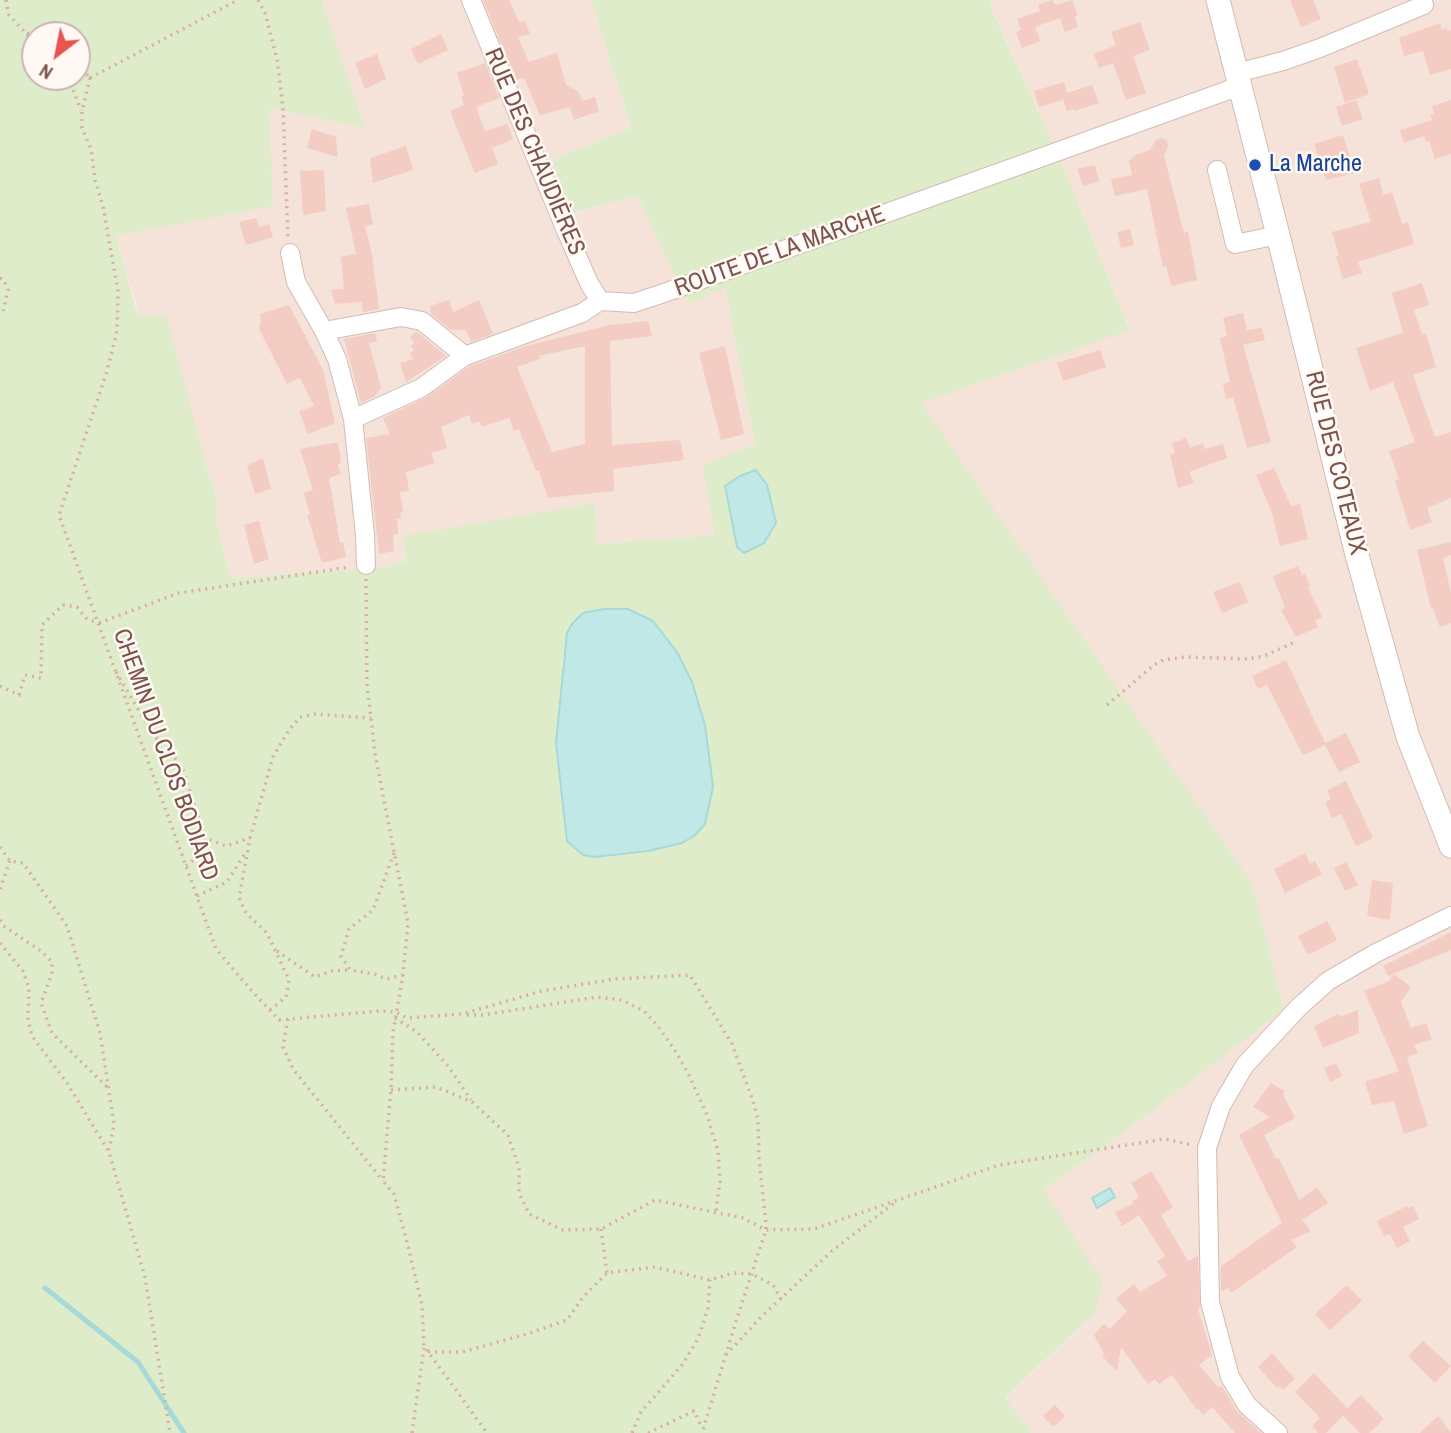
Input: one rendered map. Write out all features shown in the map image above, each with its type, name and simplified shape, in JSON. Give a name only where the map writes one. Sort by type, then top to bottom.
[{"type":"street","name":"RUE DES CHAUDIÈRES","points":[[471,0],[567,233],[589,284],[600,301]]},
{"type":"street","name":"RUE DES COTEAUX","points":[[1218,0],[1357,555],[1408,737],[1451,846]]},
{"type":"street","name":"ROUTE DE LA MARCHE","points":[[600,301],[634,303],[664,293],[1239,80],[1424,5]]},
{"type":"street","points":[[1217,170],[1235,244],[1279,235]]},
{"type":"street","points":[[290,253],[296,282],[337,359],[352,419],[366,565]]},
{"type":"street","points":[[352,419],[421,388],[465,356],[582,313],[600,301]]},
{"type":"street","points":[[324,331],[401,317],[422,321],[465,356]]},
{"type":"street","points":[[1278,1433],[1247,1405],[1230,1377],[1210,1302],[1207,1148],[1221,1106],[1245,1065],[1299,1007],[1328,981],[1451,916]]},
{"type":"path","points":[[6,0],[9,15],[21,29]]},
{"type":"path","points":[[91,77],[238,0]]},
{"type":"path","points":[[258,0],[265,13],[277,59],[287,162],[286,226],[290,253]]},
{"type":"path","points":[[74,91],[82,112]]},
{"type":"path","points":[[87,91],[82,112],[82,128],[91,149],[118,290],[117,331],[107,372],[59,515],[99,623]]},
{"type":"path","points":[[0,278],[4,280],[8,290],[0,315]]},
{"type":"path","points":[[366,565],[367,687],[375,754],[408,923],[395,1018],[383,1181]]},
{"type":"path","name":"CHEMIN DU CLOS BODIARD","points":[[288,1019],[279,1020],[216,948],[99,623],[179,593],[366,565]]},
{"type":"path","points":[[0,686],[19,695],[25,675],[41,678],[42,625],[63,606],[77,607],[87,619],[99,623]]},
{"type":"path","points":[[1107,705],[1163,660],[1185,657],[1247,659],[1264,656],[1293,643]]},
{"type":"path","points":[[111,662],[154,736],[169,749],[183,770],[205,838],[198,856],[186,866]]},
{"type":"path","points":[[269,1010],[286,997],[289,980],[267,933],[246,913],[239,898],[250,838],[273,757],[300,717],[315,714],[371,718]]},
{"type":"path","points":[[205,838],[226,846],[250,838]]},
{"type":"path","points":[[0,847],[10,861],[23,863],[66,926],[100,1033],[114,1124],[109,1152]]},
{"type":"path","points":[[350,970],[341,956],[349,929],[373,910],[395,850]]},
{"type":"path","points":[[197,896],[227,883],[247,851]]},
{"type":"path","points":[[0,889],[10,861]]},
{"type":"path","points":[[0,920],[5,927],[41,951],[52,962],[52,973],[41,1003],[52,1033],[108,1089]]},
{"type":"path","points":[[0,943],[23,971],[29,988],[28,1019],[32,1036],[67,1083],[109,1152],[145,1277],[170,1433]]},
{"type":"path","points":[[276,951],[315,976],[350,970],[386,979],[403,975]]},
{"type":"path","points":[[462,1014],[542,991],[603,981],[690,975],[733,1044],[758,1119],[758,1159],[766,1230],[702,1432]]},
{"type":"path","points":[[412,1433],[424,1346],[422,1305],[394,1194],[293,1069],[283,1047],[288,1019],[379,1011],[396,1013],[407,1018],[483,1015],[597,997],[622,1000],[644,1011],[657,1025],[688,1073],[707,1115],[718,1151],[720,1181],[716,1212]]},
{"type":"path","points":[[395,1018],[417,1032],[440,1057],[472,1102],[508,1135],[519,1168],[519,1194],[529,1214],[563,1230],[601,1228],[655,1200],[743,1218],[766,1230],[814,1229],[999,1165],[1165,1139],[1207,1148]]},
{"type":"path","points":[[391,1090],[436,1087],[472,1102]]},
{"type":"path","points":[[725,1356],[832,1251],[898,1200]]},
{"type":"path","points":[[601,1228],[607,1273]]},
{"type":"path","points":[[428,1352],[462,1352],[567,1320],[583,1297],[607,1273],[655,1267],[710,1280],[733,1273],[752,1274],[773,1285],[781,1299]]},
{"type":"path","points":[[632,1433],[641,1412],[682,1365],[698,1339],[708,1308],[710,1280]]},
{"type":"path","points":[[424,1346],[486,1433]]},
{"type":"path","points":[[648,1433],[694,1411],[702,1432]]},
{"type":"shaded area","points":[[322,0],[591,0],[631,128],[552,160],[572,213],[637,196],[689,303],[725,287],[755,444],[716,535],[597,544],[595,504],[403,537],[406,560],[386,567],[230,578],[216,517],[217,498],[206,464],[139,315],[116,236],[273,205],[268,107],[364,128]]},
{"type":"shaded area","points":[[1451,0],[1451,1433],[1032,1433],[1005,1399],[1095,1313],[1044,1190],[1133,1126],[1284,1008],[920,402],[1130,329],[1063,165],[989,2]]},
{"type":"green space","points":[[0,0],[322,0],[365,128],[269,108],[273,206],[116,236],[138,315],[166,315],[217,498],[216,517],[230,578],[386,567],[406,560],[403,536],[595,503],[597,544],[715,535],[703,465],[755,444],[725,288],[689,304],[637,196],[571,213],[552,160],[631,128],[591,0],[994,0],[989,3],[1063,165],[1130,330],[921,403],[1253,885],[1284,1009],[1133,1126],[1044,1190],[1103,1281],[1095,1313],[1005,1398],[1032,1433],[0,1433]],"holes":[[[572,624],[692,682],[705,725],[713,787],[562,668],[567,633]]]},
{"type":"water","points":[[756,470],[767,485],[776,523],[764,543],[744,553],[737,547],[725,486]]},
{"type":"water","points":[[604,609],[628,609],[653,621],[677,652],[692,682],[705,725],[713,787],[705,824],[694,836],[682,843],[648,851],[594,857],[583,855],[567,841],[556,743],[567,633],[583,613]]},
{"type":"water","points":[[1110,1188],[1115,1197],[1097,1208],[1092,1198]]},
{"type":"building","points":[[483,0],[509,0],[519,22],[525,21],[530,34],[518,37],[529,62],[557,53],[566,85],[578,91],[582,101],[595,97],[599,111],[574,120],[570,107],[540,115],[524,78],[516,80]]},
{"type":"building","points":[[1052,0],[1056,5],[1072,0],[1078,16],[1075,17],[1078,27],[1065,32],[1060,18],[1035,27],[1040,41],[1022,48],[1016,32],[1021,30],[1017,19],[1040,11],[1038,5]]},
{"type":"building","points":[[1290,0],[1313,0],[1321,19],[1301,27]]},
{"type":"building","points":[[1140,22],[1150,50],[1133,56],[1146,93],[1126,100],[1113,63],[1099,68],[1094,54],[1116,45],[1111,32]]},
{"type":"building","points":[[1440,23],[1442,30],[1451,30],[1451,69],[1430,75],[1423,51],[1404,56],[1399,38]]},
{"type":"building","points":[[441,34],[448,50],[418,64],[411,49]]},
{"type":"building","points":[[377,54],[386,79],[365,89],[355,63]]},
{"type":"building","points":[[1357,59],[1369,94],[1345,103],[1334,67]]},
{"type":"building","points":[[485,63],[499,98],[476,107],[485,131],[507,124],[513,139],[492,148],[498,164],[475,173],[450,111],[464,105],[457,73]]},
{"type":"building","points":[[1064,82],[1067,93],[1092,85],[1099,103],[1074,111],[1067,111],[1063,100],[1039,107],[1034,91]]},
{"type":"building","points":[[1356,100],[1363,119],[1342,126],[1336,107]]},
{"type":"building","points":[[1451,100],[1451,154],[1435,159],[1429,140],[1426,142],[1424,136],[1404,143],[1400,130],[1432,120],[1432,106]]},
{"type":"building","points":[[312,129],[336,137],[338,157],[307,148]]},
{"type":"building","points":[[1343,135],[1355,173],[1326,180],[1314,144]]},
{"type":"building","points":[[1162,138],[1167,141],[1168,147],[1164,156],[1184,233],[1188,231],[1197,280],[1171,286],[1166,266],[1163,267],[1147,189],[1115,196],[1111,179],[1132,175],[1129,161],[1135,155],[1150,150],[1156,140]]},
{"type":"building","points":[[406,146],[413,170],[373,183],[370,158]]},
{"type":"building","points":[[1095,165],[1099,182],[1083,186],[1077,169]]},
{"type":"building","points":[[324,170],[326,211],[303,215],[300,171]]},
{"type":"building","points":[[1379,178],[1383,195],[1392,192],[1402,224],[1408,222],[1414,244],[1358,262],[1362,273],[1343,279],[1332,232],[1371,222],[1359,184]]},
{"type":"building","points":[[369,204],[373,224],[365,226],[379,309],[363,312],[362,302],[335,304],[331,290],[344,289],[341,257],[356,254],[346,208]]},
{"type":"building","points":[[256,218],[259,227],[269,224],[273,237],[246,245],[239,222]]},
{"type":"building","points":[[1130,229],[1134,245],[1121,248],[1117,232]]},
{"type":"building","points":[[1422,283],[1429,305],[1414,310],[1422,335],[1426,334],[1436,367],[1413,375],[1435,437],[1451,432],[1451,498],[1427,508],[1432,522],[1410,530],[1395,480],[1399,479],[1389,451],[1415,442],[1393,382],[1370,391],[1356,348],[1403,333],[1392,293]]},
{"type":"building","points":[[449,300],[453,312],[479,300],[493,334],[471,342],[466,330],[451,330],[431,314],[430,306]]},
{"type":"building","points":[[289,305],[323,370],[335,423],[308,434],[299,411],[314,406],[300,378],[287,384],[259,329],[260,314]]},
{"type":"building","points":[[1243,313],[1247,330],[1262,328],[1265,340],[1243,345],[1271,442],[1247,448],[1233,397],[1226,399],[1223,384],[1230,382],[1220,338],[1227,336],[1223,318]]},
{"type":"building","points":[[648,321],[652,336],[610,341],[612,445],[680,440],[684,460],[613,469],[614,491],[548,498],[539,471],[536,471],[519,429],[514,431],[509,418],[482,427],[480,421],[472,424],[469,415],[441,427],[447,448],[431,453],[435,463],[406,472],[409,491],[400,492],[403,512],[400,512],[401,519],[397,519],[398,534],[393,535],[394,551],[379,554],[366,438],[390,434],[383,418],[427,397],[470,366],[526,346],[609,325]],"holes":[[[585,346],[585,444],[552,452],[517,367],[540,359],[539,356]]]},
{"type":"building","points":[[416,331],[446,356],[406,382],[400,363],[413,359],[410,353],[414,350],[411,346],[414,343],[410,338]]},
{"type":"building","points":[[375,333],[377,341],[369,343],[381,388],[374,397],[361,403],[344,339]]},
{"type":"building","points":[[725,346],[744,434],[721,440],[699,353]]},
{"type":"building","points":[[1100,350],[1106,367],[1063,381],[1057,363]]},
{"type":"building","points":[[1186,438],[1190,448],[1203,443],[1205,449],[1223,444],[1227,458],[1189,472],[1194,483],[1178,488],[1170,455],[1175,453],[1172,443]]},
{"type":"building","points":[[338,442],[341,474],[329,478],[340,543],[343,542],[346,557],[322,563],[307,515],[310,515],[304,493],[313,490],[300,449]]},
{"type":"building","points":[[263,458],[271,489],[255,494],[247,466]]},
{"type":"building","points":[[1274,468],[1291,506],[1300,504],[1308,539],[1280,546],[1272,513],[1256,475]]},
{"type":"building","points":[[259,521],[269,559],[254,564],[244,525]]},
{"type":"building","points":[[1451,542],[1451,555],[1443,558],[1451,593],[1451,623],[1440,627],[1433,608],[1431,609],[1417,550]]},
{"type":"building","points":[[1298,566],[1302,575],[1305,574],[1322,617],[1315,621],[1318,627],[1296,637],[1281,610],[1285,608],[1273,576]]},
{"type":"building","points":[[1240,582],[1248,602],[1222,613],[1213,592]]},
{"type":"building","points":[[1286,660],[1325,743],[1346,733],[1360,762],[1339,772],[1325,745],[1303,755],[1267,685],[1258,689],[1252,676]]},
{"type":"building","points":[[1346,781],[1373,838],[1356,846],[1341,814],[1332,818],[1325,802],[1331,799],[1327,790]]},
{"type":"building","points":[[1305,853],[1310,864],[1315,861],[1322,874],[1285,893],[1274,869]]},
{"type":"building","points":[[1346,862],[1358,885],[1345,891],[1334,868]]},
{"type":"building","points":[[1372,880],[1393,883],[1390,920],[1367,916]]},
{"type":"building","points":[[1327,921],[1337,940],[1308,955],[1298,936]]},
{"type":"building","points":[[1451,932],[1451,950],[1388,976],[1383,966]]},
{"type":"building","points":[[1394,974],[1411,987],[1401,1002],[1411,1028],[1426,1023],[1432,1039],[1414,1045],[1418,1053],[1407,1057],[1428,1126],[1404,1134],[1394,1101],[1372,1105],[1365,1082],[1399,1071],[1364,991],[1389,981]]},
{"type":"building","points":[[1358,1010],[1359,1033],[1323,1048],[1314,1026],[1338,1014],[1340,1017]]},
{"type":"building","points":[[1336,1063],[1342,1076],[1330,1082],[1324,1068]]},
{"type":"building","points":[[1271,1083],[1285,1091],[1283,1094],[1295,1118],[1264,1135],[1276,1159],[1279,1158],[1299,1200],[1317,1187],[1328,1203],[1302,1220],[1311,1231],[1291,1240],[1297,1247],[1231,1293],[1229,1288],[1221,1291],[1221,1266],[1282,1223],[1239,1135],[1270,1117],[1253,1107]]},
{"type":"building","points":[[1151,1171],[1173,1207],[1161,1215],[1188,1261],[1198,1256],[1198,1309],[1212,1355],[1199,1365],[1219,1388],[1222,1386],[1237,1411],[1261,1433],[1235,1433],[1212,1407],[1203,1415],[1172,1375],[1159,1384],[1155,1379],[1148,1384],[1121,1347],[1117,1371],[1102,1356],[1104,1354],[1094,1335],[1104,1324],[1110,1329],[1127,1311],[1116,1299],[1134,1284],[1140,1292],[1167,1276],[1157,1261],[1165,1256],[1139,1215],[1122,1226],[1115,1212],[1133,1204],[1139,1197],[1131,1183]]},
{"type":"building","points":[[1407,1206],[1413,1206],[1419,1219],[1403,1227],[1410,1241],[1397,1248],[1390,1234],[1384,1236],[1377,1221]]},
{"type":"building","points":[[1347,1285],[1362,1301],[1330,1330],[1315,1314]]},
{"type":"building","points":[[1423,1341],[1451,1366],[1435,1383],[1408,1356]]},
{"type":"building","points":[[1272,1353],[1295,1379],[1283,1390],[1279,1386],[1277,1388],[1258,1367]]},
{"type":"building","points":[[1314,1373],[1347,1408],[1361,1395],[1384,1419],[1369,1433],[1360,1433],[1343,1416],[1326,1433],[1318,1433],[1312,1426],[1320,1418],[1295,1392]]},
{"type":"building","points":[[1055,1405],[1065,1416],[1053,1427],[1043,1416]]},
{"type":"building","points":[[1438,1416],[1451,1433],[1420,1433]]},
{"type":"waterway","points":[[45,1288],[138,1362],[184,1433]]},
{"type":"place","name":"La Marche","points":[[1255,165]]}]
